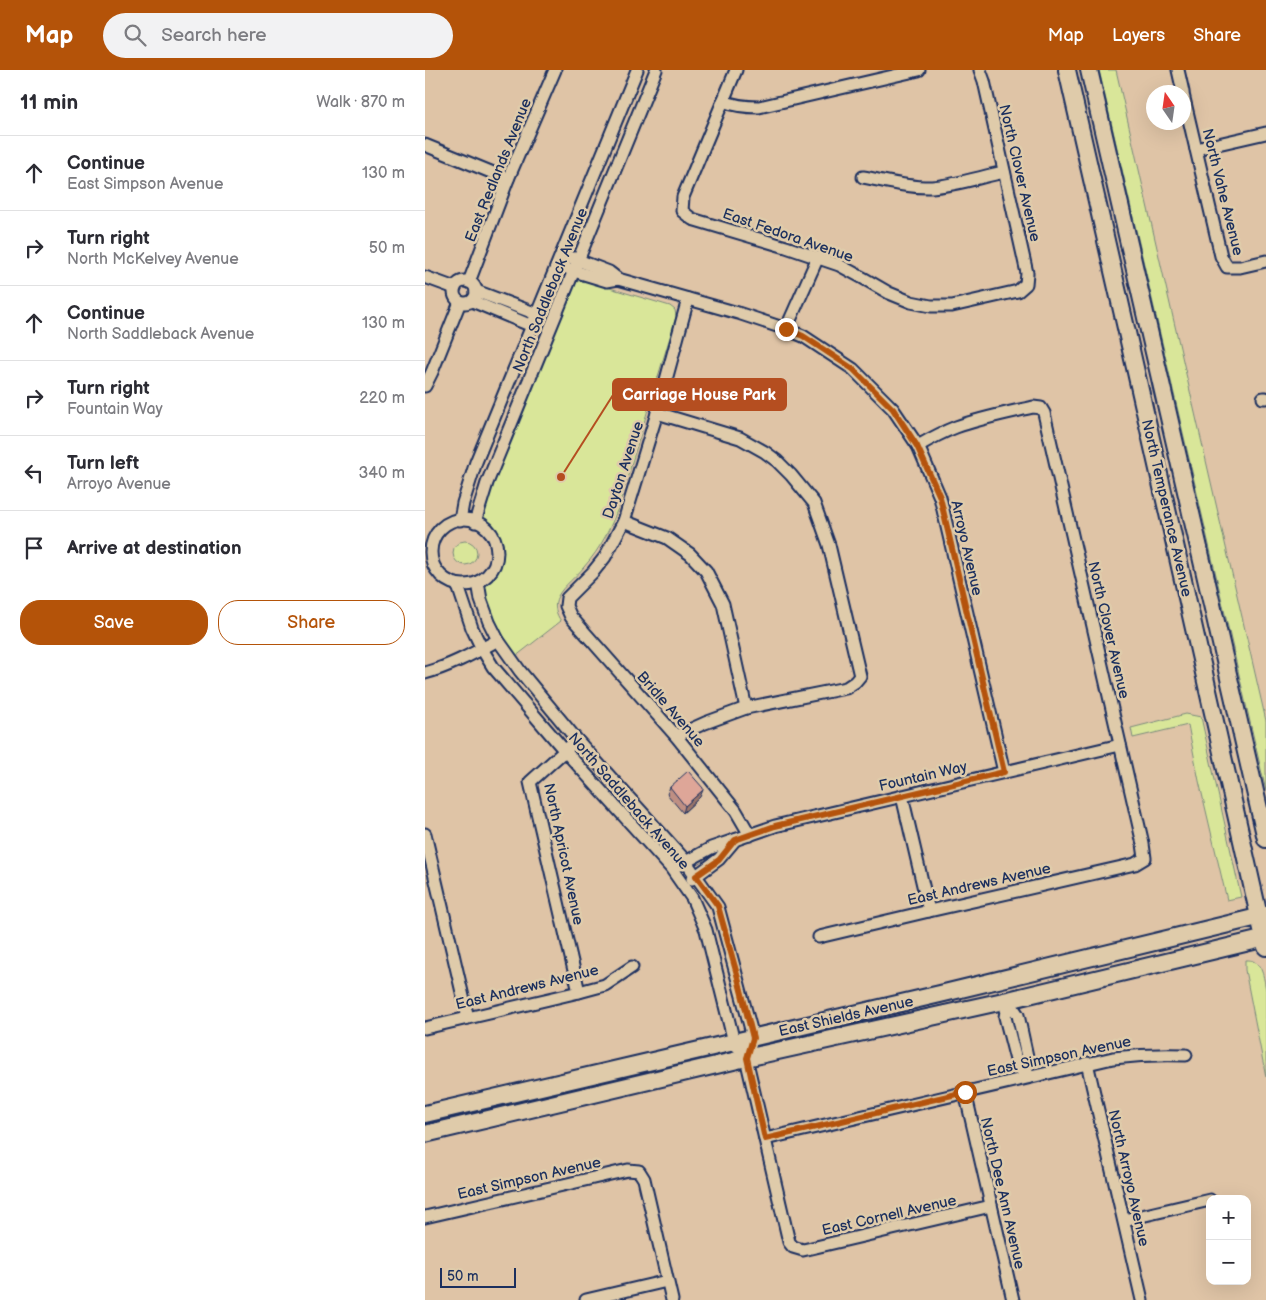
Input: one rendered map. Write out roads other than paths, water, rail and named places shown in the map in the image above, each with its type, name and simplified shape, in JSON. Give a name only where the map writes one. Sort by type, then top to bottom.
[{"type":"main road","name":"North Temperance Avenue","points":[[1067,70],[1263,916],[1265,941]]},
{"type":"main road","name":"North Temperance Avenue","points":[[1089,70],[1266,839]]},
{"type":"main road","name":"East Shields Avenue","points":[[425,1114],[1263,916]]},
{"type":"main road","name":"East Shields Avenue","points":[[425,1134],[747,1058],[1265,941]]},
{"type":"main road","points":[[425,1123],[483,1110],[517,1092]]},
{"type":"street","name":"East Redlands Avenue","points":[[425,386],[469,294],[508,179],[555,70]]},
{"type":"street","name":"North Saddleback Avenue","points":[[460,520],[463,502],[476,462],[637,70]]},
{"type":"street","name":"North Saddleback Avenue","points":[[475,522],[487,482],[656,70]]},
{"type":"street","points":[[736,70],[723,101],[740,106],[759,107],[919,70]]},
{"type":"street","name":"North Clover Avenue","points":[[979,70],[1027,273],[1026,284]]},
{"type":"street","name":"North Vahe Avenue","points":[[1178,70],[1181,85]]},
{"type":"street","name":"East Fedora Avenue","points":[[723,101],[683,197],[682,210],[692,219],[818,257],[839,265],[889,294],[911,302],[931,306],[952,306],[971,302],[1018,291],[1026,284]]},
{"type":"street","name":"North Vahe Avenue","points":[[1191,127],[1221,256],[1227,267],[1240,267],[1266,261]]},
{"type":"street","points":[[1196,149],[1266,133]]},
{"type":"street","points":[[425,145],[508,179]]},
{"type":"street","points":[[863,177],[933,187],[1004,172]]},
{"type":"street","points":[[786,329],[818,257]]},
{"type":"street","name":"Arroyo Avenue","points":[[560,259],[576,265],[609,272],[618,279],[738,313],[803,336],[853,369],[893,409],[917,446],[940,497],[1004,772]]},
{"type":"street","points":[[425,277],[455,288],[461,282],[469,294],[532,326]]},
{"type":"street","points":[[469,294],[537,314]]},
{"type":"street","name":"Dayton Avenue","points":[[566,606],[567,598],[605,557],[624,521],[657,413],[688,299]]},
{"type":"street","name":"North Clover Avenue","points":[[917,446],[956,427],[1033,407],[1041,408],[1044,413],[1145,858]]},
{"type":"street","points":[[657,413],[740,438],[765,452],[791,475],[814,503],[829,545],[860,676],[855,682],[845,688],[746,708],[676,736]]},
{"type":"street","points":[[460,520],[475,522],[489,532],[496,547],[496,558],[492,569],[485,578],[478,582],[465,585],[447,581],[435,568],[428,553],[434,539],[440,530],[449,523],[460,520]]},
{"type":"street","points":[[624,521],[667,538],[691,554],[706,571],[723,604],[746,708]]},
{"type":"street","name":"North Saddleback Avenue","points":[[478,582],[478,590],[484,610],[498,640],[520,671],[577,740],[685,862],[718,906],[753,1038]]},
{"type":"street","name":"North Saddleback Avenue","points":[[456,584],[469,622],[493,667],[565,751],[673,871],[692,898],[706,930],[734,1042],[747,1058]]},
{"type":"street","name":"Bridle Avenue","points":[[566,606],[571,617],[676,736],[736,811],[750,835]]},
{"type":"street","points":[[425,672],[461,660],[498,640]]},
{"type":"street","name":"North Apricot Avenue","points":[[577,740],[531,782],[579,992]]},
{"type":"street","name":"Fountain Way","points":[[673,871],[711,848],[775,826],[1120,745]]},
{"type":"street","points":[[902,796],[929,910]]},
{"type":"street","points":[[425,834],[468,1018]]},
{"type":"street","points":[[683,885],[719,860],[735,840]]},
{"type":"street","name":"East Andrews Avenue","points":[[819,937],[929,910],[1135,864],[1145,858]]},
{"type":"street","name":"East Andrews Avenue","points":[[425,1028],[605,985],[632,967]]},
{"type":"street","points":[[1008,1000],[1005,1017],[1017,1064],[1025,1078]]},
{"type":"street","points":[[753,1038],[747,1058],[765,1139]]},
{"type":"street","name":"East Simpson Avenue","points":[[765,1139],[1087,1063],[1139,1054],[1186,1055]]},
{"type":"street","name":"North Arroyo Avenue","points":[[1087,1063],[1142,1300]]},
{"type":"street","name":"North Dee Ann Avenue","points":[[965,1092],[1013,1300]]},
{"type":"street","name":"East Cornell Avenue","points":[[765,1139],[789,1242],[793,1247],[803,1250],[991,1206]]},
{"type":"street","name":"East Simpson Avenue","points":[[425,1218],[628,1170],[639,1171],[644,1179],[667,1281]]},
{"type":"street","points":[[1124,1220],[1206,1201]]},
{"type":"street","points":[[586,1300],[667,1281],[672,1300]]},
{"type":"place","name":"Carriage House Park","points":[[561,477]]}]
